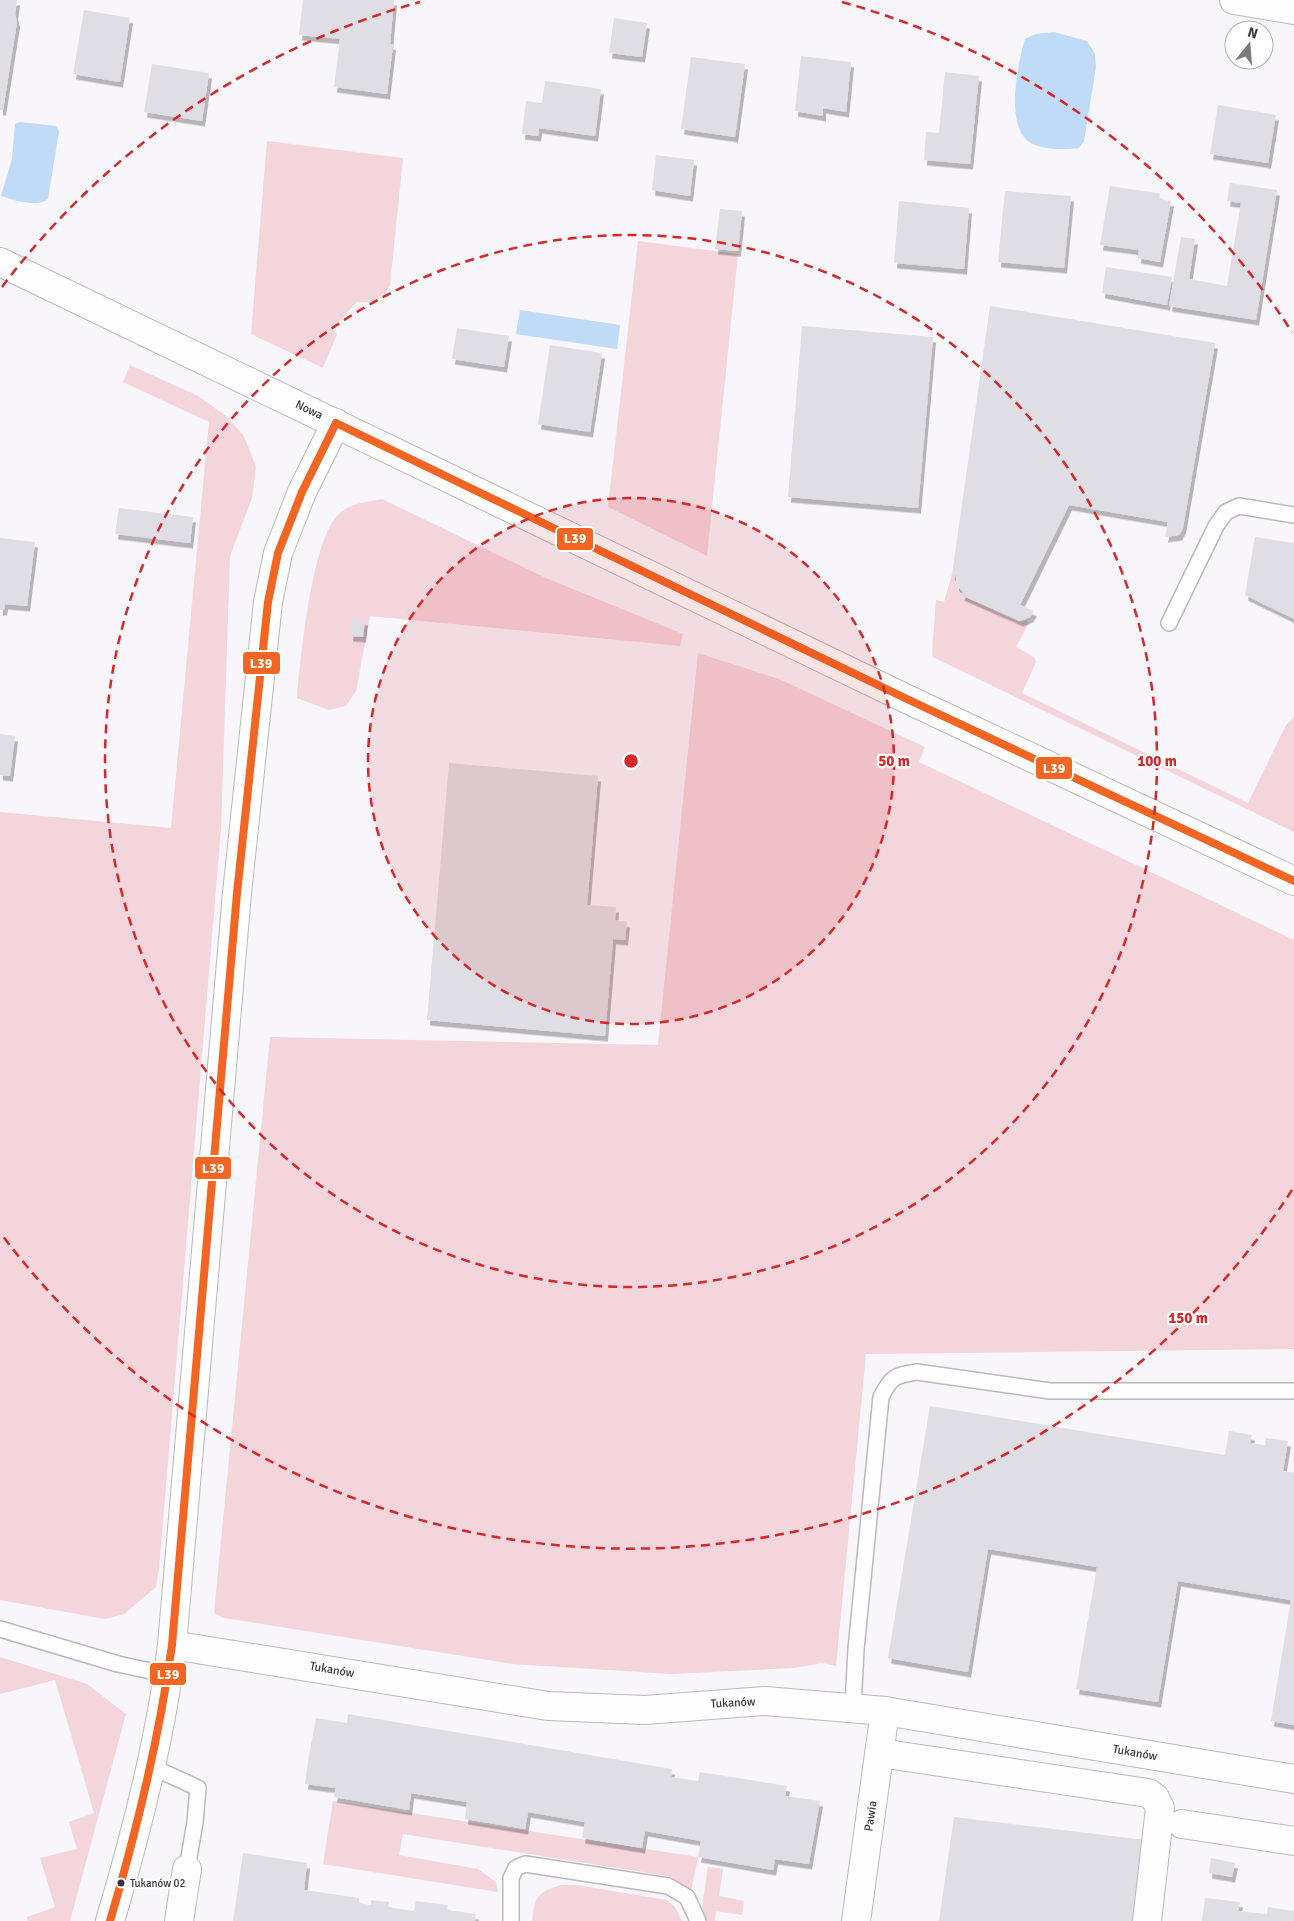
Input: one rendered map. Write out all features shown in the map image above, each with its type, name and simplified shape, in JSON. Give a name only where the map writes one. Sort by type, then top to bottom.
[{"type":"street","points":[[1234,0],[1294,10]]},
{"type":"street","name":"Nowa","points":[[0,262],[909,700],[1294,881]]},
{"type":"street","points":[[110,1921],[126,1866],[150,1766],[169,1675],[237,893],[268,602],[278,553],[302,492],[336,423]]},
{"type":"street","name":"Tukanów","points":[[172,1645],[548,1706],[646,1710],[765,1702],[853,1707],[1294,1779]]},
{"type":"street","name":"Pawia","points":[[856,1921],[885,1711]]},
{"type":"street","points":[[880,1753],[1148,1793],[1155,1798],[1160,1808],[1147,1921]]},
{"type":"street","points":[[1182,1824],[1294,1841]]},
{"type":"street","points":[[179,1921],[186,1869]]},
{"type":"lane","points":[[1169,623],[1216,526],[1226,512],[1239,506],[1294,516]]},
{"type":"lane","points":[[853,1707],[857,1639],[881,1397],[888,1382],[899,1374],[917,1372],[1050,1391],[1294,1391]]},
{"type":"lane","points":[[0,1629],[118,1664],[169,1675]]},
{"type":"lane","points":[[150,1766],[198,1788],[195,1822],[186,1869]]},
{"type":"lane","points":[[511,1921],[511,1878],[516,1868],[525,1864],[668,1886],[687,1897],[698,1921]]},
{"type":"shaded area","points":[[267,141],[403,158],[390,285],[381,298],[368,302],[357,302],[332,329],[337,334],[323,368],[251,334]]},
{"type":"shaded area","points":[[638,241],[738,254],[707,556],[608,507]]},
{"type":"shaded area","points":[[130,365],[198,396],[226,416],[244,436],[256,467],[252,498],[230,556],[221,829],[159,1569],[156,1587],[124,1614],[105,1619],[0,1600],[0,812],[171,828],[209,422],[123,382]]},
{"type":"shaded area","points":[[382,499],[546,578],[683,634],[680,646],[370,616],[356,691],[346,706],[329,710],[297,698],[304,630],[321,547],[330,527],[344,510],[359,503]]},
{"type":"shaded area","points":[[952,574],[956,575],[957,585],[963,592],[962,595],[1019,622],[1026,620],[1029,623],[1016,647],[1034,657],[1036,662],[1022,693],[1248,803],[1286,725],[1294,717],[1294,832],[933,657],[936,600],[944,602]]},
{"type":"shaded area","points":[[698,653],[779,679],[925,747],[919,762],[1294,940],[1294,1349],[866,1354],[836,1666],[822,1663],[794,1668],[672,1674],[513,1664],[224,1618],[214,1613],[270,1037],[658,1045]]},
{"type":"shaded area","points":[[0,1657],[87,1684],[126,1714],[70,1921],[28,1921],[27,1917],[55,1907],[40,1858],[77,1849],[69,1822],[94,1813],[55,1680],[0,1694]]},
{"type":"shaded area","points":[[333,1801],[698,1857],[691,1891],[668,1876],[403,1834],[399,1855],[478,1869],[496,1882],[498,1892],[323,1864]]},
{"type":"shaded area","points":[[708,1867],[723,1869],[719,1896],[744,1901],[742,1915],[716,1911],[715,1921],[707,1921],[702,1907]]},
{"type":"shaded area","points":[[562,1885],[577,1885],[667,1900],[675,1907],[682,1921],[532,1921],[534,1906],[539,1896],[547,1890]]},
{"type":"water","points":[[1054,32],[1087,41],[1095,54],[1096,67],[1084,141],[1079,148],[1057,149],[1042,147],[1029,142],[1019,127],[1016,116],[1017,75],[1025,39],[1036,34]]},
{"type":"water","points":[[20,122],[56,126],[59,131],[48,199],[43,202],[31,203],[1,196],[12,159],[15,124]]},
{"type":"water","points":[[520,310],[620,325],[617,349],[516,334]]},
{"type":"building","points":[[0,0],[17,0],[15,14],[17,22],[3,110],[0,110]]},
{"type":"building","points":[[303,0],[394,0],[390,44],[393,45],[387,94],[334,87],[340,39],[299,35]]},
{"type":"building","points":[[84,10],[130,18],[120,82],[73,74]]},
{"type":"building","points":[[614,18],[647,23],[642,57],[609,53]]},
{"type":"building","points":[[801,56],[851,62],[846,112],[823,108],[823,116],[795,111]]},
{"type":"building","points":[[691,57],[745,64],[735,137],[681,129]]},
{"type":"building","points":[[152,64],[209,73],[202,121],[144,112]]},
{"type":"building","points":[[945,72],[979,76],[970,164],[924,160],[926,132],[939,133]]},
{"type":"building","points":[[545,81],[601,89],[595,136],[539,128],[538,136],[522,134],[526,101],[542,103]]},
{"type":"building","points":[[1218,105],[1276,115],[1268,163],[1210,154]]},
{"type":"building","points":[[656,155],[694,160],[690,196],[652,190]]},
{"type":"building","points":[[1230,183],[1277,190],[1256,320],[1169,306],[1181,237],[1195,239],[1189,279],[1227,286],[1241,203],[1227,201]]},
{"type":"building","points":[[1110,186],[1157,193],[1160,194],[1159,199],[1171,201],[1160,262],[1138,258],[1139,250],[1100,245]]},
{"type":"building","points":[[1005,191],[1071,196],[1064,268],[998,262]]},
{"type":"building","points":[[899,201],[969,208],[964,269],[894,263]]},
{"type":"building","points":[[720,209],[742,211],[738,251],[715,249]]},
{"type":"building","points":[[1106,267],[1172,277],[1167,305],[1102,293]]},
{"type":"building","points":[[990,306],[1215,343],[1183,528],[1179,535],[1165,537],[1168,522],[1069,505],[1020,605],[1034,611],[1030,617],[1020,621],[961,595],[963,592],[956,585],[956,575],[952,575]]},
{"type":"building","points":[[802,326],[933,337],[918,508],[788,497]]},
{"type":"building","points":[[457,328],[509,336],[504,367],[452,359]]},
{"type":"building","points":[[550,345],[602,353],[590,432],[538,424]]},
{"type":"building","points":[[119,508],[193,517],[190,543],[115,534]]},
{"type":"building","points":[[1255,537],[1294,543],[1294,619],[1245,595]]},
{"type":"building","points":[[0,538],[35,542],[27,606],[5,604],[4,610],[0,610]]},
{"type":"building","points":[[352,618],[365,620],[363,637],[350,636]]},
{"type":"building","points":[[0,734],[15,736],[10,776],[0,775]]},
{"type":"building","points":[[449,763],[598,776],[587,905],[616,907],[615,920],[627,922],[625,940],[613,939],[605,1036],[427,1020]]},
{"type":"building","points":[[930,1406],[1225,1455],[1229,1431],[1252,1435],[1250,1443],[1265,1445],[1266,1438],[1288,1441],[1283,1471],[1294,1473],[1294,1725],[1271,1721],[1291,1600],[1178,1581],[1158,1702],[1076,1689],[1097,1567],[988,1549],[968,1672],[888,1658]]},
{"type":"building","points":[[348,1714],[672,1769],[671,1777],[698,1781],[700,1772],[787,1786],[785,1796],[820,1801],[809,1864],[775,1859],[773,1870],[698,1857],[701,1841],[645,1831],[642,1848],[582,1838],[585,1822],[528,1812],[525,1829],[465,1819],[467,1802],[411,1793],[409,1810],[334,1797],[336,1788],[305,1784],[309,1755],[316,1718],[347,1723]]},
{"type":"building","points":[[954,1817],[1146,1840],[1136,1921],[939,1921]]},
{"type":"building","points":[[243,1853],[307,1863],[304,1890],[359,1898],[359,1903],[371,1905],[371,1900],[389,1902],[388,1907],[414,1911],[416,1901],[448,1905],[447,1910],[476,1914],[475,1921],[233,1921]]},
{"type":"building","points":[[1211,1858],[1235,1863],[1232,1877],[1209,1873]]},
{"type":"building","points":[[1205,1898],[1240,1902],[1238,1911],[1267,1914],[1268,1907],[1294,1911],[1294,1921],[1202,1921]]},
{"type":"transit line","name":"L39","points":[[336,423],[909,700],[1294,881]]},
{"type":"transit line","name":"L39","points":[[110,1921],[146,1784],[161,1715],[172,1645],[237,893],[268,602],[278,553],[302,492],[336,423]]},
{"type":"place","name":"Tukanów 02","points":[[121,1883]]}]
